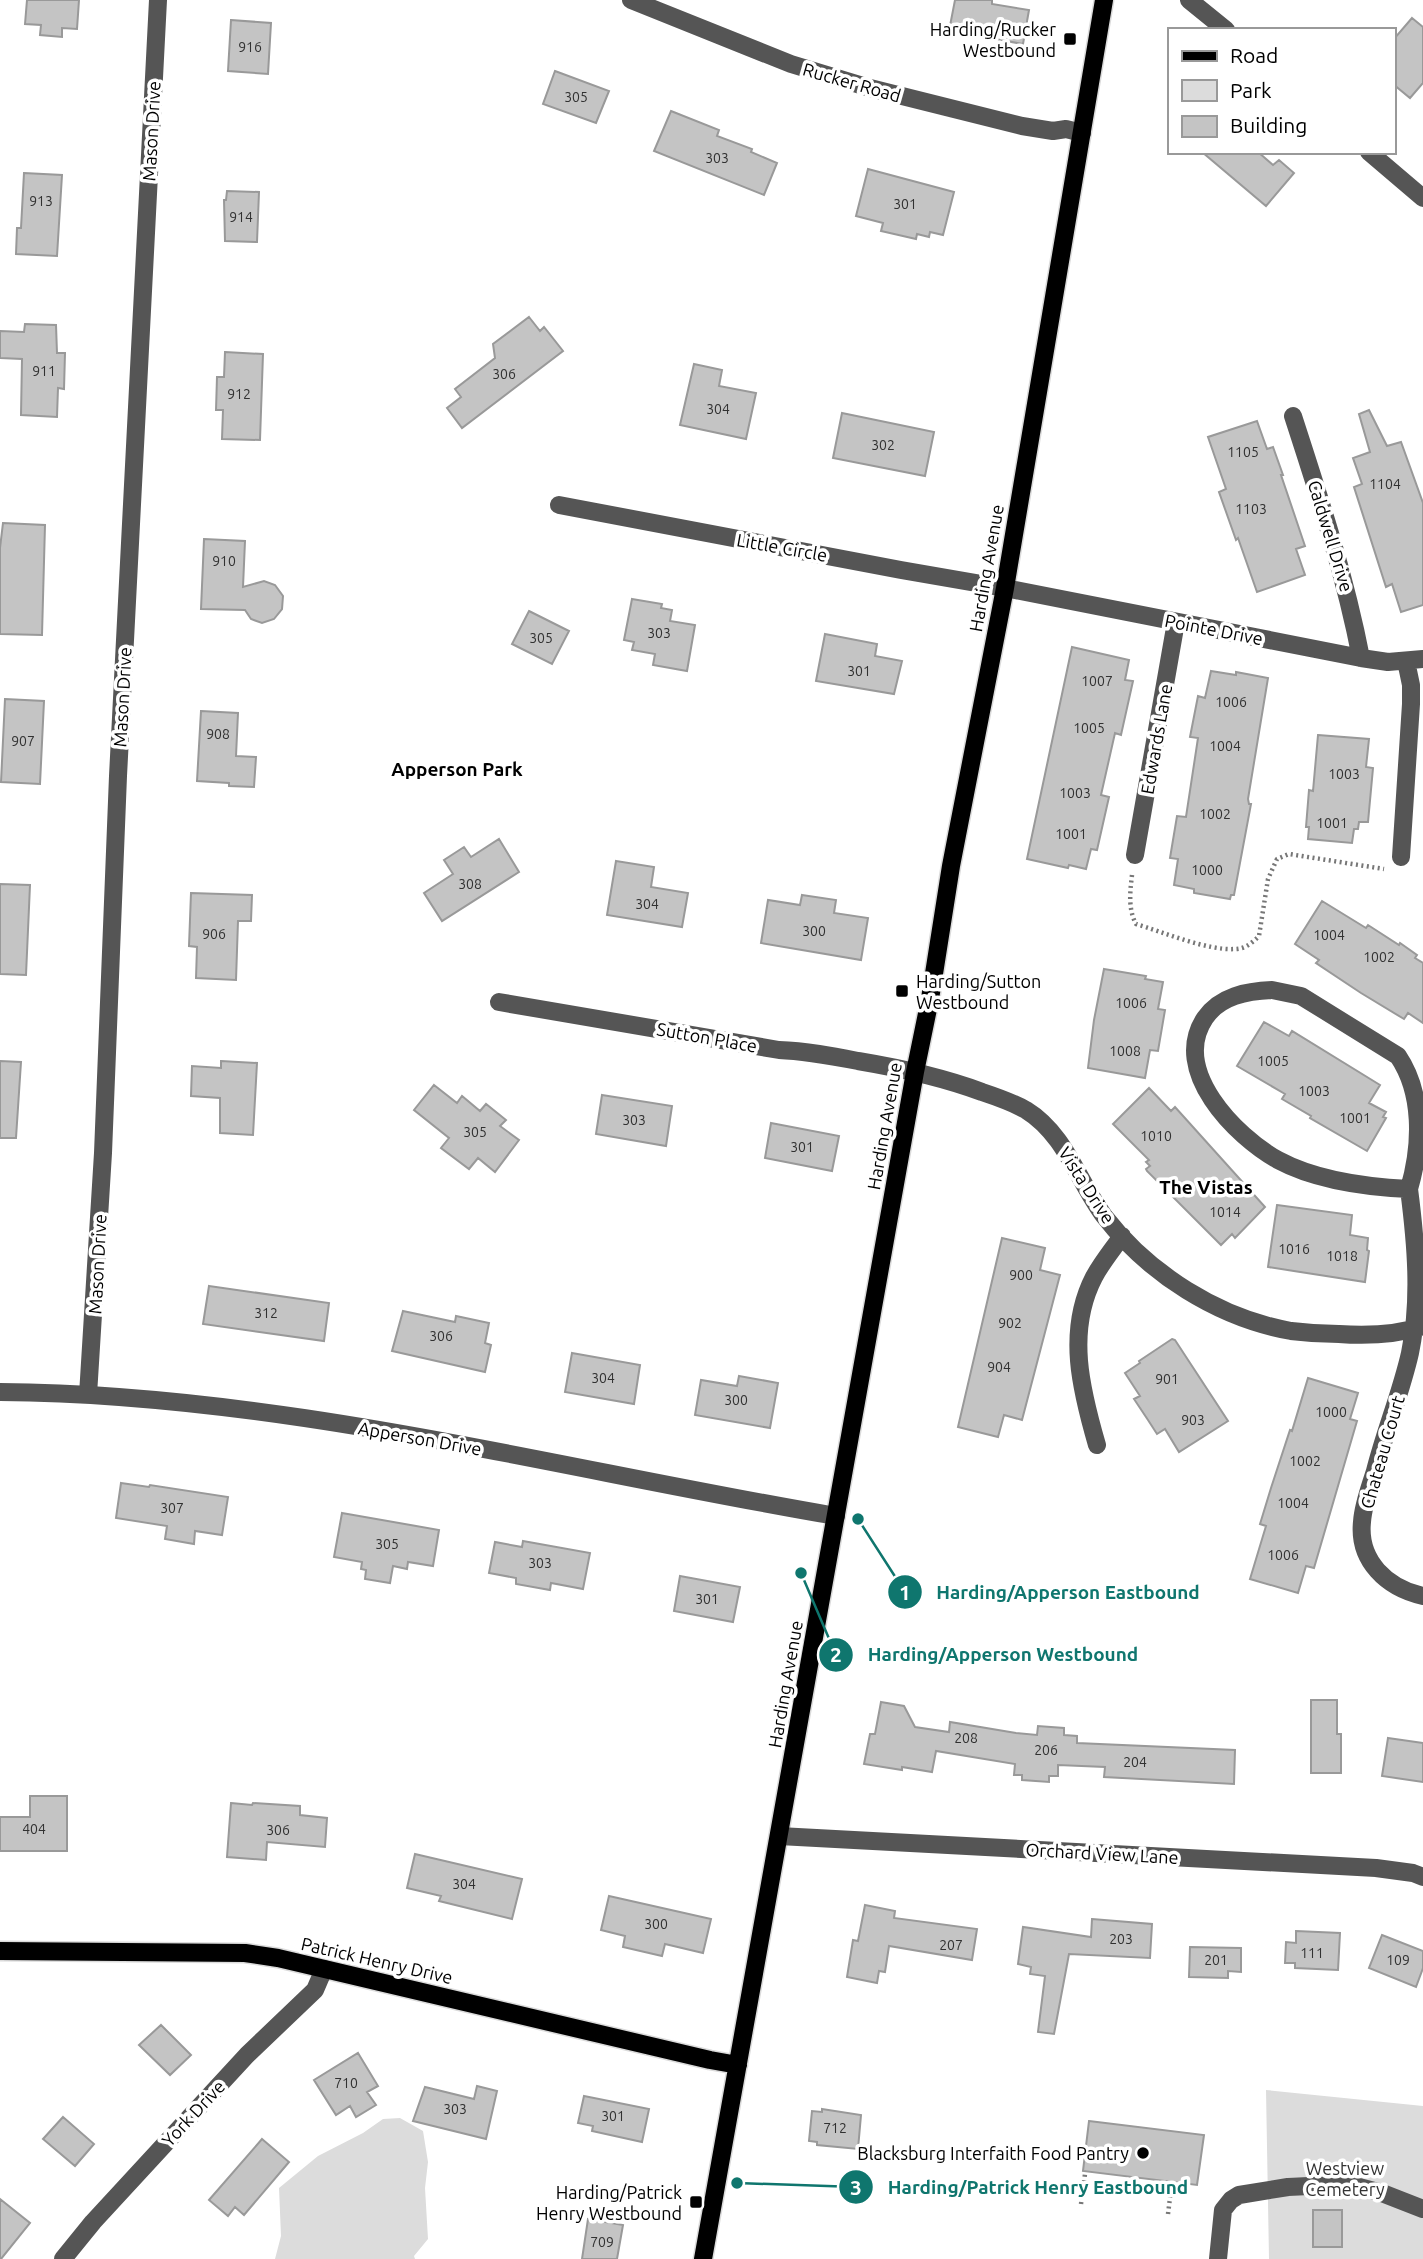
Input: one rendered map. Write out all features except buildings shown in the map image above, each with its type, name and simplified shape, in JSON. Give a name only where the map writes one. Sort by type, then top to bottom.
[{"type":"main road","name":"Harding Avenue","points":[[704,2259],[835,1516],[930,999],[951,866],[1005,588],[1104,0]]},
{"type":"main road","name":"Patrick Henry Drive","points":[[0,1951],[245,1953],[738,2065]]},
{"type":"street","name":"Mason Drive","points":[[88,1395],[103,1153],[118,789],[158,0]]},
{"type":"street","name":"Rucker Road","points":[[631,0],[791,64],[870,88],[1022,126],[1053,131],[1066,129],[1082,133]]},
{"type":"street","points":[[1189,0],[1224,28]]},
{"type":"street","points":[[1371,154],[1423,198]]},
{"type":"street","name":"Caldwell Drive","points":[[1293,416],[1329,526],[1351,606],[1361,658]]},
{"type":"street","name":"Little Circle","points":[[559,505],[1005,588]]},
{"type":"street","name":"Pointe Drive","points":[[1005,588],[1361,658],[1388,662],[1415,660]]},
{"type":"street","name":"Edwards Lane","points":[[1135,855],[1177,622]]},
{"type":"street","points":[[1401,857],[1410,685],[1415,660]]},
{"type":"street","points":[[1272,990],[1291,992],[1398,1056],[1409,1066],[1420,1090],[1423,1122],[1421,1142],[1409,1189],[1363,1185],[1314,1174],[1280,1161],[1235,1126],[1210,1095],[1196,1062],[1197,1033],[1208,1013],[1219,1003],[1238,995],[1272,990]]},
{"type":"street","name":"Sutton Place","points":[[499,1002],[823,1054],[915,1072]]},
{"type":"street","name":"Vista Drive","points":[[915,1072],[967,1086],[1027,1111],[1056,1138],[1090,1196],[1122,1236],[1147,1261],[1180,1287],[1240,1317],[1288,1330],[1356,1335],[1418,1328]]},
{"type":"street","name":"Chateau Court","points":[[1409,1189],[1418,1328],[1361,1523],[1365,1549],[1374,1569],[1387,1581],[1423,1596]]},
{"type":"street","points":[[1097,1446],[1083,1398],[1078,1365],[1078,1339],[1082,1313],[1095,1275],[1122,1236]]},
{"type":"street","name":"Apperson Drive","points":[[0,1392],[161,1400],[354,1427],[499,1451],[655,1484],[835,1516]]},
{"type":"street","name":"Orchard View Lane","points":[[779,1836],[1376,1868],[1423,1877]]},
{"type":"street","name":"York Drive","points":[[63,2259],[93,2222],[247,2055],[315,1990],[324,1969]]},
{"type":"street","points":[[1218,2259],[1223,2210],[1239,2195],[1288,2187],[1359,2187],[1423,2209]]},
{"type":"path","points":[[1135,855],[1130,893],[1131,915],[1136,924],[1209,946],[1234,949],[1247,946],[1259,936],[1268,879],[1277,859],[1289,854],[1387,870]]},
{"type":"path","points":[[1081,2204],[1085,2174]]},
{"type":"path","points":[[1168,2214],[1172,2182]]},
{"type":"green space","name":"Westview Cemetery","points":[[1266,2090],[1423,2106],[1423,2259],[1269,2259]]},
{"type":"green space","points":[[400,2118],[423,2131],[428,2162],[425,2188],[428,2239],[414,2256],[415,2259],[275,2259],[281,2236],[279,2188],[318,2156],[363,2133],[383,2119]]},
{"type":"place","name":"Harding/Rucker Westbound","points":[[1070,39]]},
{"type":"place","name":"Harding/Sutton Westbound","points":[[902,991]]},
{"type":"place","name":"Harding/Apperson Eastbound","points":[[858,1519]]},
{"type":"place","name":"Harding/Apperson Westbound","points":[[801,1573]]},
{"type":"place","name":"Blacksburg Interfaith Food Pantry","points":[[1143,2153]]},
{"type":"place","name":"Harding/Patrick Henry Eastbound","points":[[737,2183]]},
{"type":"place","name":"Harding/Patrick Henry Westbound","points":[[696,2202]]},
{"type":"district","name":"Apperson Park","points":[[457,769]]},
{"type":"district","name":"The Vistas","points":[[1206,1187]]}]
